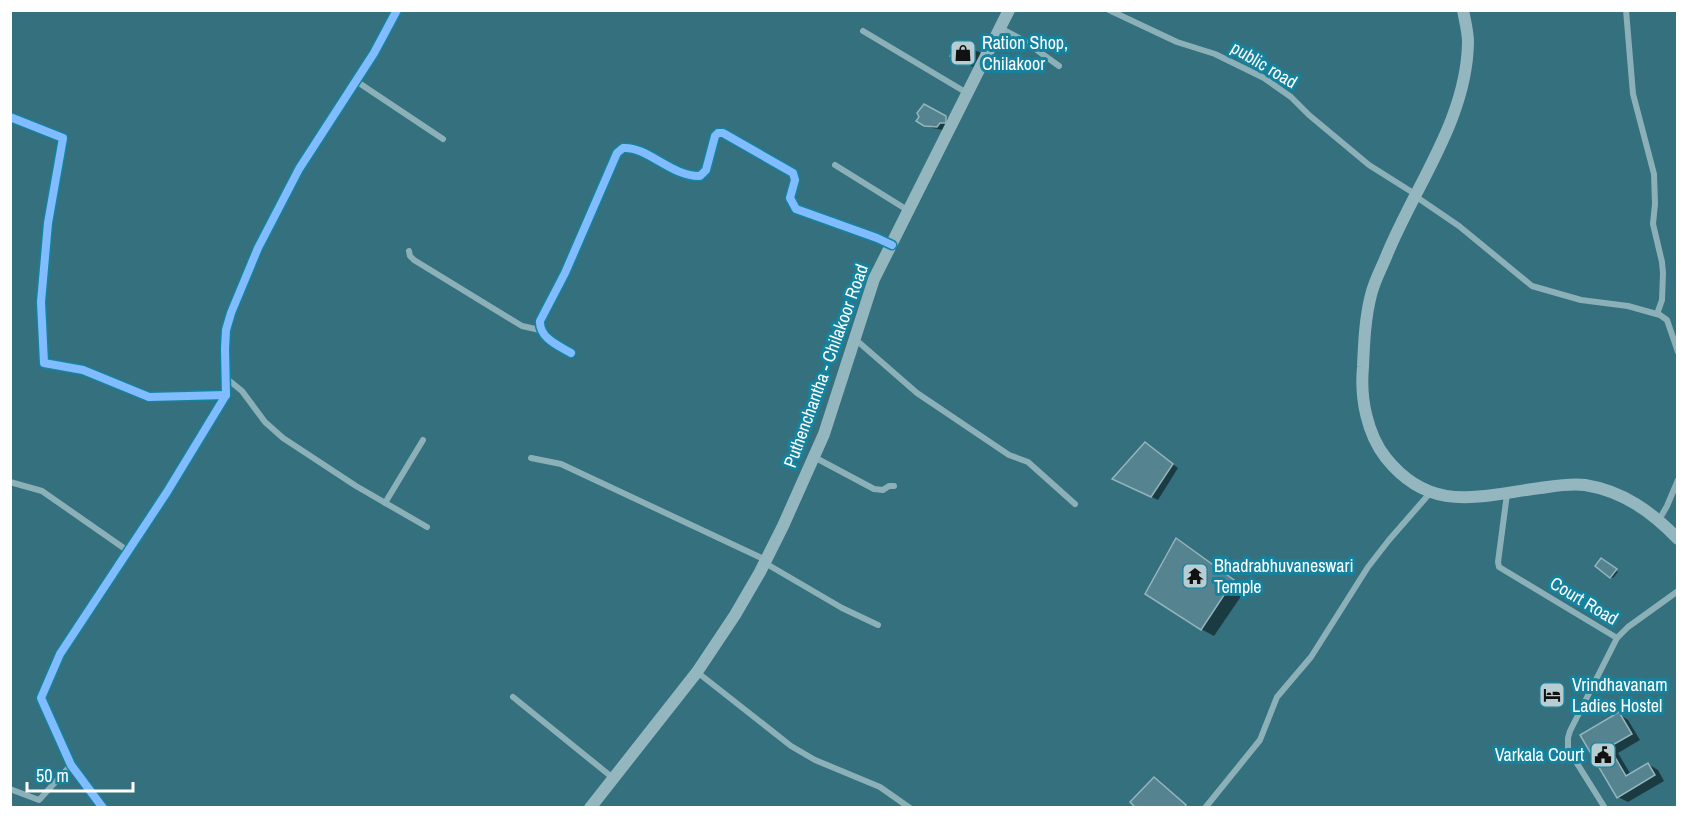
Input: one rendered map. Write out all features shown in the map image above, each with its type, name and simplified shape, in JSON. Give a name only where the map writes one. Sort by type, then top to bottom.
[{"type":"main road","name":"Puthenchantha - Chilakoor Road","points":[[590,807],[697,672],[735,615],[765,561],[824,434],[874,279],[1010,10]]},
{"type":"main road","points":[[1463,10],[1468,40],[1462,90],[1453,116],[1392,243],[1371,294],[1362,374],[1364,405],[1375,441],[1401,475],[1430,493],[1462,498],[1568,484],[1586,485],[1616,493],[1644,509],[1659,520],[1677,539]]},
{"type":"street","points":[[102,807],[71,765],[41,699],[60,654],[167,492],[226,395],[225,349],[229,321],[258,248],[298,169],[374,53],[397,10]]},
{"type":"street","name":"public road","points":[[1109,10],[1177,42],[1215,54],[1264,78],[1291,97],[1369,165],[1459,226],[1532,286],[1581,300],[1628,306],[1657,314]]},
{"type":"street","points":[[1626,10],[1633,94],[1654,174],[1653,224],[1663,273],[1662,300],[1657,314],[1667,320],[1677,352]]},
{"type":"street","points":[[1000,28],[1023,40],[1059,66]]},
{"type":"street","points":[[864,31],[967,93]]},
{"type":"street","points":[[356,81],[443,139]]},
{"type":"street","points":[[10,117],[63,138],[48,223],[41,302],[44,363],[83,370],[149,397],[226,395]]},
{"type":"street","points":[[540,330],[541,318],[565,273],[617,153],[623,148],[637,150],[683,173],[700,176],[706,170],[715,136],[722,132],[793,173],[795,180],[790,198],[796,209],[892,245]]},
{"type":"street","points":[[836,165],[909,212]]},
{"type":"street","points":[[409,251],[414,260],[522,326],[540,330],[571,353]]},
{"type":"street","points":[[855,339],[916,393],[1009,454],[1028,462],[1075,504]]},
{"type":"street","points":[[226,378],[242,391],[265,422],[283,438],[326,468],[427,527]]},
{"type":"street","points":[[385,503],[423,440]]},
{"type":"street","points":[[814,457],[874,489],[882,490],[894,486]]},
{"type":"street","points":[[531,458],[561,464],[765,561],[842,609],[878,625]]},
{"type":"street","points":[[1659,520],[1677,480]]},
{"type":"street","points":[[10,482],[42,491],[128,551]]},
{"type":"street","name":"Court Road","points":[[1507,492],[1499,567],[1617,638],[1568,738],[1568,748],[1605,807]]},
{"type":"street","points":[[1205,807],[1260,740],[1274,702],[1311,657],[1368,567],[1430,493]]},
{"type":"street","points":[[1617,638],[1628,627],[1677,591]]},
{"type":"street","points":[[697,672],[791,746],[815,760],[880,788],[910,807]]},
{"type":"street","points":[[513,697],[613,778]]},
{"type":"street","points":[[10,789],[39,800],[71,765]]},
{"type":"building","name":"Ration Shop, Chilakoor","points":[[960,41],[975,49],[966,65],[950,56]]},
{"type":"building","points":[[924,104],[946,116],[946,123],[940,123],[937,127],[924,126],[916,121],[919,117],[917,113]]},
{"type":"building","points":[[1145,442],[1173,464],[1151,497],[1112,479]]},
{"type":"building","points":[[1176,538],[1234,580],[1201,630],[1145,594]]},
{"type":"building","points":[[1601,558],[1617,569],[1610,578],[1595,566]]},
{"type":"building","name":"Varkala Court","points":[[1619,712],[1632,734],[1609,747],[1626,776],[1648,763],[1655,775],[1617,798],[1580,735]]},
{"type":"building","points":[[1154,777],[1186,805],[1184,808],[1136,808],[1130,802]]},
{"type":"cycle path","points":[[103,808],[71,765],[41,698],[60,654],[167,492],[226,395],[226,330],[258,248],[299,169],[374,53],[397,10]]},
{"type":"cycle path","points":[[10,117],[63,138],[48,223],[41,302],[44,363],[83,370],[149,397],[226,395]]},
{"type":"cycle path","points":[[571,353],[546,337],[540,321],[565,273],[617,153],[623,148],[641,152],[680,172],[700,176],[706,170],[715,136],[723,133],[793,173],[795,180],[790,198],[796,209],[892,245]]},
{"type":"place","name":"Ration Shop, Chilakoor","points":[[963,53]]},
{"type":"place","name":"Bhadrabhuvaneswari Temple","points":[[1195,576]]},
{"type":"place","name":"Vrindhavanam Ladies Hostel","points":[[1552,695]]},
{"type":"place","name":"Varkala Court","points":[[1603,755]]}]
